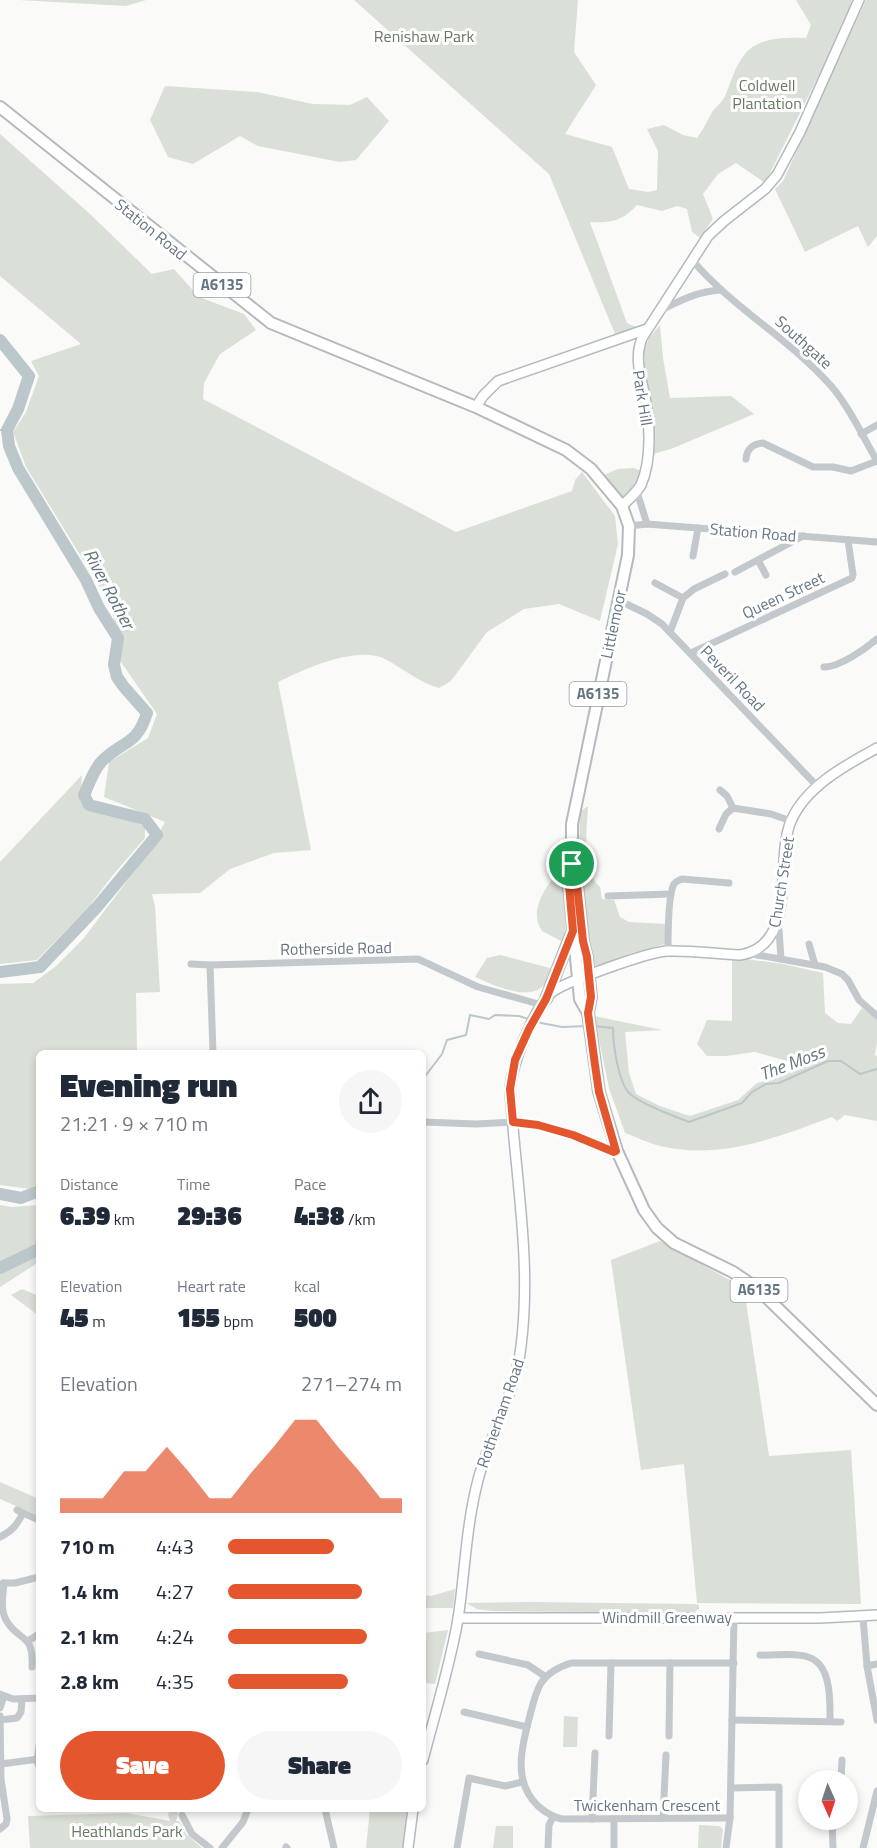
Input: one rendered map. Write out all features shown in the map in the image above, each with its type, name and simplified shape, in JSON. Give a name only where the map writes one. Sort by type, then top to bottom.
[{"type":"main road","name":"Park Hill","points":[[637,492],[643,479],[650,423],[637,357],[647,329],[716,228],[765,189],[777,175],[800,132],[859,0]]},
{"type":"main road","name":"Station Road","points":[[0,107],[271,323],[476,407]]},
{"type":"main road","points":[[476,407],[498,381],[647,329]]},
{"type":"main road","name":"A6135","points":[[476,407],[566,450],[591,469],[622,506],[629,526]]},
{"type":"main road","points":[[622,506],[637,492]]},
{"type":"main road","name":"Littlemoor","points":[[584,979],[573,931],[569,885],[572,864],[572,824],[628,555],[629,526]]},
{"type":"main road","name":"Church Street","points":[[752,954],[767,943],[776,925],[791,821],[806,799],[818,787],[853,761],[877,748]]},
{"type":"main road","name":"Littlemoor","points":[[572,864],[577,885],[583,941],[582,972],[584,979]]},
{"type":"main road","points":[[544,1002],[573,931]]},
{"type":"main road","points":[[544,1002],[555,990],[638,957],[668,951],[752,954]]},
{"type":"main road","name":"A6135","points":[[584,979],[584,994],[599,1092],[616,1151],[639,1200],[657,1228],[674,1243],[733,1272],[758,1289],[877,1405]]},
{"type":"main road","name":"Rotherham Road","points":[[426,1748],[453,1645],[472,1503],[484,1460],[516,1376],[522,1346],[523,1265],[520,1191],[510,1089],[518,1052],[544,1002]]},
{"type":"main road","name":"Windmill Greenway","points":[[458,1618],[877,1616]]},
{"type":"main road","points":[[408,1848],[413,1812]]},
{"type":"street","name":"Southgate","points":[[692,260],[721,290],[789,344],[825,380],[840,398],[877,461]]},
{"type":"street","points":[[662,310],[688,297],[721,290]]},
{"type":"street","points":[[861,434],[877,426]]},
{"type":"street","points":[[746,459],[750,448],[762,443],[813,467],[833,467],[851,471],[877,461]]},
{"type":"street","points":[[637,492],[647,524]]},
{"type":"street","name":"Station Road","points":[[629,526],[647,524],[877,542]]},
{"type":"street","points":[[693,556],[698,528]]},
{"type":"street","points":[[735,572],[803,536]]},
{"type":"street","name":"Queen Street","points":[[691,653],[852,578],[848,540]]},
{"type":"street","points":[[758,560],[766,575]]},
{"type":"street","points":[[670,632],[683,598],[722,576],[715,569]]},
{"type":"street","points":[[655,583],[683,598]]},
{"type":"street","name":"Peveril Road","points":[[618,600],[654,618],[670,632],[818,787]]},
{"type":"street","points":[[824,667],[831,667],[858,653],[877,639]]},
{"type":"street","points":[[720,790],[727,796],[734,808]]},
{"type":"street","points":[[718,829],[729,810],[734,808],[771,814],[791,821]]},
{"type":"street","points":[[668,951],[671,894],[674,885],[682,879],[729,883]]},
{"type":"street","points":[[614,886],[611,896],[671,894]]},
{"type":"street","points":[[776,925],[779,930],[782,959]]},
{"type":"street","points":[[809,944],[815,965]]},
{"type":"street","points":[[752,954],[815,965],[842,974],[859,1000],[877,1016]]},
{"type":"street","name":"Rotherside Road","points":[[191,964],[418,959],[478,987],[544,1002]]},
{"type":"street","points":[[210,965],[213,1050]]},
{"type":"street","points":[[426,1122],[476,1124],[513,1122],[538,1125],[616,1151]]},
{"type":"street","points":[[0,1537],[15,1528],[20,1511],[36,1519]]},
{"type":"street","points":[[32,1667],[32,1651],[28,1641],[3,1623],[2,1583],[15,1583],[36,1577]]},
{"type":"street","points":[[864,1617],[867,1666],[877,1720]]},
{"type":"street","points":[[726,1848],[730,1818],[734,1618]]},
{"type":"street","points":[[28,1641],[36,1636]]},
{"type":"street","points":[[479,1654],[528,1665],[546,1677]]},
{"type":"street","points":[[760,1655],[805,1656],[817,1662],[829,1686],[830,1721]]},
{"type":"street","points":[[457,1848],[470,1778],[505,1786],[522,1782],[521,1751],[538,1689],[546,1677],[560,1666],[571,1663],[734,1663]]},
{"type":"street","points":[[609,1736],[611,1663]]},
{"type":"street","points":[[669,1736],[670,1663]]},
{"type":"street","points":[[867,1666],[877,1664]]},
{"type":"street","points":[[0,1708],[2,1695],[22,1700],[36,1698]]},
{"type":"street","points":[[0,1829],[6,1824],[7,1819],[2,1790],[0,1718],[17,1718],[21,1712],[22,1700]]},
{"type":"street","points":[[464,1712],[527,1727]]},
{"type":"street","points":[[732,1720],[841,1722]]},
{"type":"street","points":[[592,1819],[595,1753]]},
{"type":"street","points":[[663,1818],[666,1755]]},
{"type":"street","points":[[842,1760],[842,1770]]},
{"type":"street","points":[[1,1764],[36,1762]]},
{"type":"street","name":"Twickenham Crescent","points":[[522,1782],[532,1800],[553,1817],[730,1818]]},
{"type":"street","points":[[731,1788],[779,1787],[779,1848]]},
{"type":"street","points":[[863,1848],[876,1804],[877,1791]]},
{"type":"street","points":[[222,1848],[243,1822],[248,1812]]},
{"type":"street","points":[[326,1812],[334,1848]]},
{"type":"street","points":[[182,1815],[192,1834],[210,1848]]},
{"type":"street","points":[[548,1848],[549,1825],[553,1817]]},
{"type":"street","points":[[614,1819],[614,1848]]},
{"type":"street","points":[[832,1830],[833,1848]]},
{"type":"green space","points":[[19,0],[146,0],[126,6]]},
{"type":"green space","points":[[354,0],[578,0],[574,52],[596,85],[565,134],[612,147],[629,189],[648,192],[657,190],[658,151],[647,129],[664,125],[683,135],[697,138],[712,112],[724,99],[738,64],[751,48],[773,39],[806,38],[811,25],[796,0],[852,0],[843,27],[765,183],[736,163],[718,174],[703,194],[713,219],[700,238],[692,232],[687,209],[677,206],[662,211],[637,205],[616,220],[590,222],[627,323],[636,327],[615,334],[549,174]]},
{"type":"green space","points":[[866,0],[877,0],[877,236],[868,247],[858,226],[805,252],[775,189],[783,181]]},
{"type":"green space","points":[[165,86],[257,92],[313,104],[350,105],[367,97],[389,121],[356,160],[340,162],[258,146],[240,136],[193,164],[168,157],[150,120]]},
{"type":"green space","points":[[0,134],[90,214],[152,274],[174,269],[199,297],[244,314],[256,330],[220,354],[204,383],[203,399],[456,532],[572,491],[575,480],[582,472],[615,516],[618,544],[600,621],[559,604],[524,609],[487,632],[451,681],[439,688],[373,655],[331,660],[278,682],[311,850],[274,853],[230,869],[200,893],[152,894],[155,906],[160,992],[136,993],[137,1050],[36,1050],[36,1185],[30,1189],[0,1185],[0,984],[33,983],[55,967],[84,938],[148,853],[165,822],[104,797],[109,762],[148,738],[157,714],[121,662],[112,607],[26,467],[13,432],[26,412],[39,376],[31,361],[81,344],[0,276]]},
{"type":"green space","points":[[660,325],[670,398],[731,396],[754,414],[671,449],[653,454],[654,424],[644,367],[645,349],[649,338]]},
{"type":"green space","points":[[634,468],[641,471],[636,485],[624,498],[602,476],[618,469]]},
{"type":"green space","points":[[82,775],[80,801],[86,809],[138,822],[145,828],[145,838],[88,908],[37,960],[0,964],[0,862]]},
{"type":"green space","points":[[588,806],[586,849],[590,871],[600,887],[602,899],[614,900],[620,917],[629,922],[666,924],[665,944],[629,954],[609,965],[594,965],[589,961],[579,849],[580,812]]},
{"type":"green space","points":[[554,878],[563,882],[567,926],[561,941],[542,931],[537,919],[542,896]]},
{"type":"green space","points":[[500,955],[550,968],[547,981],[540,989],[520,992],[496,986],[475,977],[487,958]]},
{"type":"green space","points":[[732,957],[783,964],[823,973],[825,1013],[838,1023],[851,1024],[862,1008],[877,1020],[875,1055],[877,1056],[877,1121],[845,1115],[837,1121],[832,1117],[769,1139],[727,1149],[683,1150],[660,1146],[625,1133],[609,1088],[594,1016],[662,1030],[625,1032],[629,1073],[636,1094],[660,1106],[690,1116],[738,1100],[757,1083],[777,1078],[805,1066],[755,1052],[707,1056],[697,1044],[707,1020],[732,1021]]},
{"type":"green space","points":[[0,1205],[12,1207],[36,1205],[36,1264],[0,1287]]},
{"type":"green space","points":[[660,1241],[744,1288],[769,1456],[851,1450],[861,1604],[697,1603],[684,1464],[641,1470],[611,1260]]},
{"type":"green space","points":[[22,1289],[36,1295],[36,1314],[11,1295]]},
{"type":"green space","points":[[0,1482],[36,1498],[36,1515],[0,1499]]},
{"type":"green space","points":[[455,1589],[453,1608],[426,1608],[426,1595]]},
{"type":"green space","points":[[466,1603],[694,1604],[699,1605],[699,1609],[693,1613],[493,1611],[477,1609]]},
{"type":"green space","points":[[448,1630],[435,1684],[426,1683],[426,1633]]},
{"type":"green space","points":[[564,1716],[578,1717],[577,1747],[563,1747]]},
{"type":"green space","name":"Heathlands Park","points":[[169,1812],[178,1812],[176,1821],[180,1822],[186,1834],[202,1848],[30,1848],[28,1816],[126,1813],[170,1821]]},
{"type":"green space","points":[[370,1812],[407,1812],[404,1848],[366,1848]]},
{"type":"green space","points":[[699,1825],[719,1826],[723,1829],[721,1848],[698,1848]]},
{"type":"green space","points":[[496,1826],[513,1826],[513,1848],[493,1848]]},
{"type":"waterway","name":"River Rother","points":[[0,340],[29,376],[18,409],[7,430],[9,446],[18,468],[86,580],[99,608],[118,638],[114,665],[117,677],[147,713],[134,737],[99,764],[84,795],[89,805],[145,819],[157,835],[97,907],[40,967],[0,972]]},
{"type":"waterway","name":"River Rother","points":[[0,430],[7,430]]},
{"type":"waterway","name":"The Moss","points":[[426,1075],[442,1054],[447,1040],[466,1035],[470,1015],[489,1019],[495,1015],[519,1016],[531,1020]]},
{"type":"waterway","name":"The Moss","points":[[536,1022],[562,1027],[587,1026]]},
{"type":"waterway","name":"The Moss","points":[[593,1026],[613,1028],[619,1071],[629,1093],[649,1105],[689,1122],[742,1103],[752,1092],[766,1084],[779,1083],[828,1061],[841,1061],[860,1074],[877,1069]]},
{"type":"waterway","name":"River Rother","points":[[0,1194],[21,1198],[36,1192]]},
{"type":"waterway","name":"River Rother","points":[[0,1268],[36,1250]]},
{"type":"route","points":[[572,864],[587,957],[591,997],[588,1013],[595,1065],[599,1092],[616,1151],[614,1152],[573,1135],[538,1125],[513,1122],[510,1089],[515,1060],[546,999],[573,931],[569,885],[572,864]]},
{"type":"park label","name":"Renishaw Park","points":[[424,36]]},
{"type":"park label","name":"Coldwell Plantation","points":[[767,94]]}]
